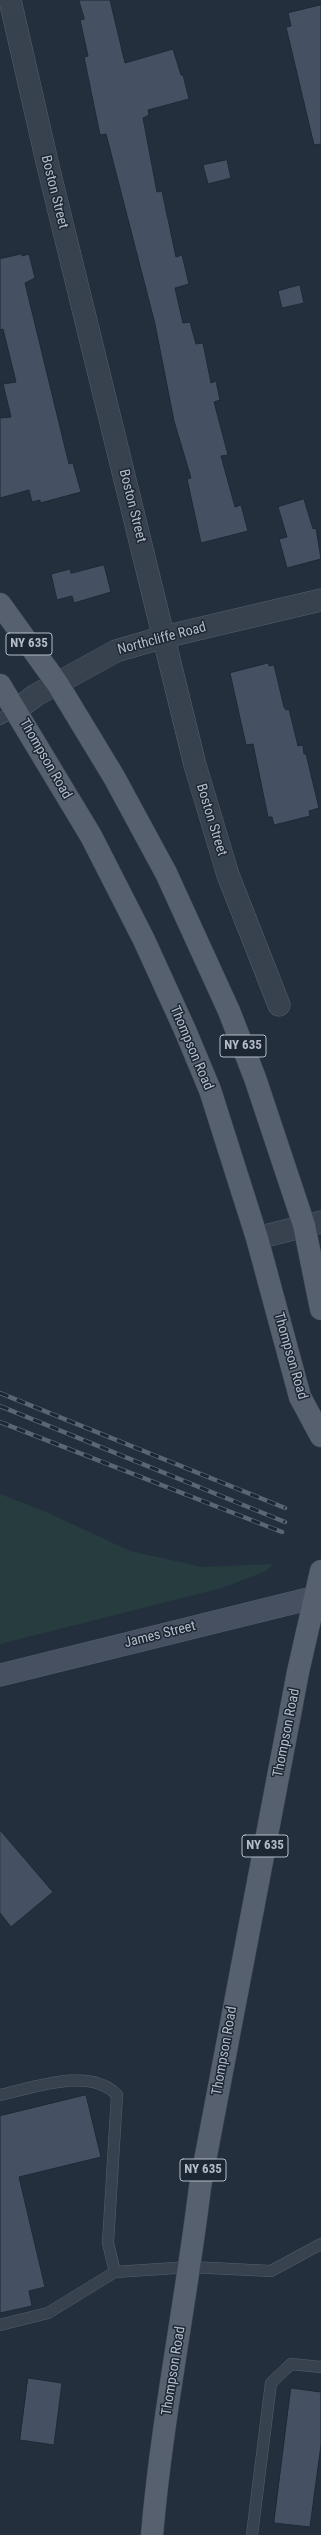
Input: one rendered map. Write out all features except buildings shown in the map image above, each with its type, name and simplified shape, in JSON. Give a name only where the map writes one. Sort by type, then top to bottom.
[{"type":"main road","name":"NY 635","points":[[0,604],[57,683],[114,777],[166,873],[212,975],[255,1078],[312,1223],[321,1309]]},
{"type":"main road","name":"Thompson Road","points":[[0,685],[8,714],[91,836],[144,940],[210,1090],[257,1238],[300,1397],[321,1436]]},
{"type":"main road","name":"Thompson Road","points":[[152,2535],[157,2484],[190,2266],[200,2187],[232,2012],[298,1672],[319,1596],[321,1571]]},
{"type":"main road","name":"James Street","points":[[0,1675],[319,1596]]},
{"type":"street","name":"Boston Street","points":[[10,0],[48,166],[195,765],[228,875],[279,1005]]},
{"type":"street","name":"Northcliffe Road","points":[[8,714],[57,683],[116,651],[164,637],[321,600]]},
{"type":"street","points":[[257,1238],[312,1223]]},
{"type":"lane","points":[[0,2095],[73,2079],[111,2088],[117,2095],[108,2243],[115,2272]]},
{"type":"lane","points":[[0,2325],[48,2313],[115,2272],[190,2266],[271,2271],[321,2244]]},
{"type":"lane","points":[[252,2535],[271,2383],[291,2364],[321,2367]]},
{"type":"green space","points":[[0,1494],[46,1512],[130,1551],[202,1567],[273,1564],[266,1571],[222,1588],[0,1644]]},
{"type":"railway","points":[[0,1393],[285,1508]]},
{"type":"railway","points":[[0,1406],[285,1522]]},
{"type":"railway","points":[[0,1422],[282,1532]]}]
